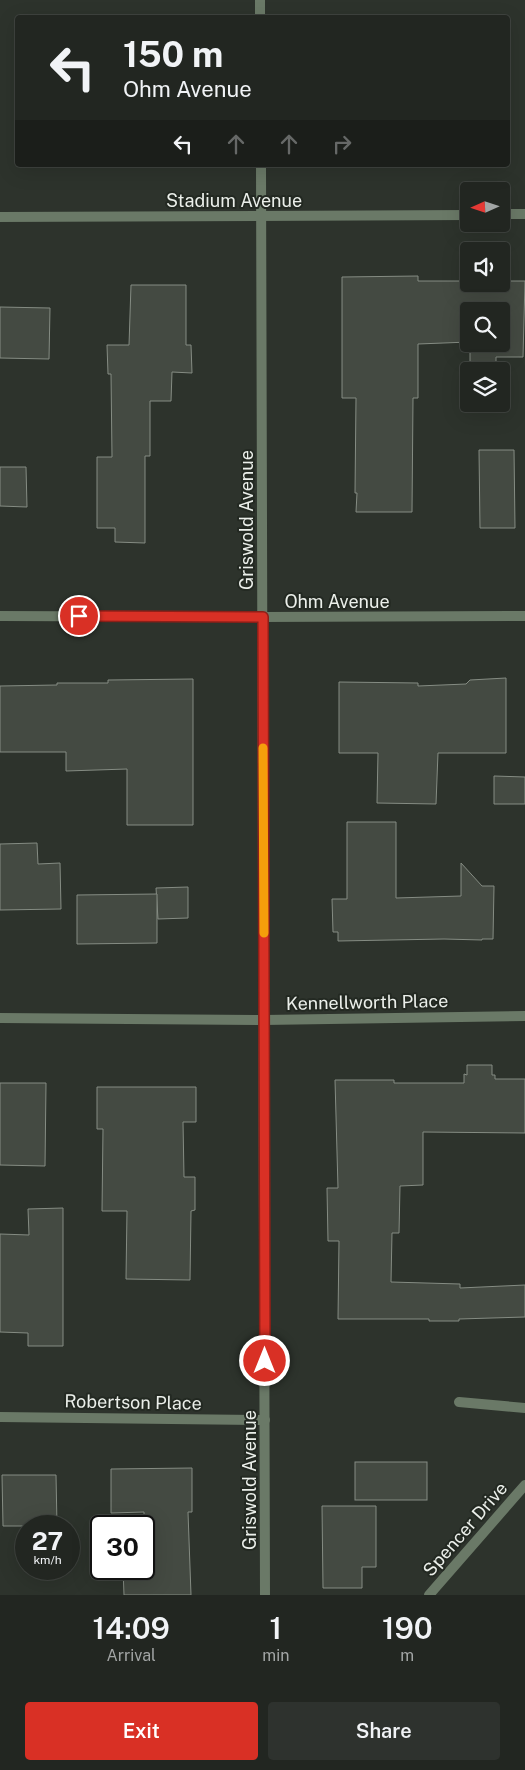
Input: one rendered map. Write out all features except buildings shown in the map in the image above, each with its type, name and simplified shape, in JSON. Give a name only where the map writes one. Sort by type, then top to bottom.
[{"type":"street","points":[[260,0],[260,15]]},
{"type":"street","name":"Griswold Avenue","points":[[261,167],[265,1595]]},
{"type":"street","name":"Stadium Avenue","points":[[0,217],[261,217],[460,214]]},
{"type":"street","points":[[510,214],[525,214]]},
{"type":"street","name":"Ohm Avenue","points":[[0,616],[525,616]]},
{"type":"street","name":"Kennellworth Place","points":[[0,1018],[264,1020],[525,1016]]},
{"type":"street","points":[[459,1402],[525,1408]]},
{"type":"street","name":"Robertson Place","points":[[0,1417],[265,1420]]},
{"type":"street","name":"Spencer Drive","points":[[429,1595],[525,1485]]},
{"type":"slow traffic","points":[[263,748],[264,933]]},
{"type":"route","points":[[79,616],[263,617],[265,1361]]}]
